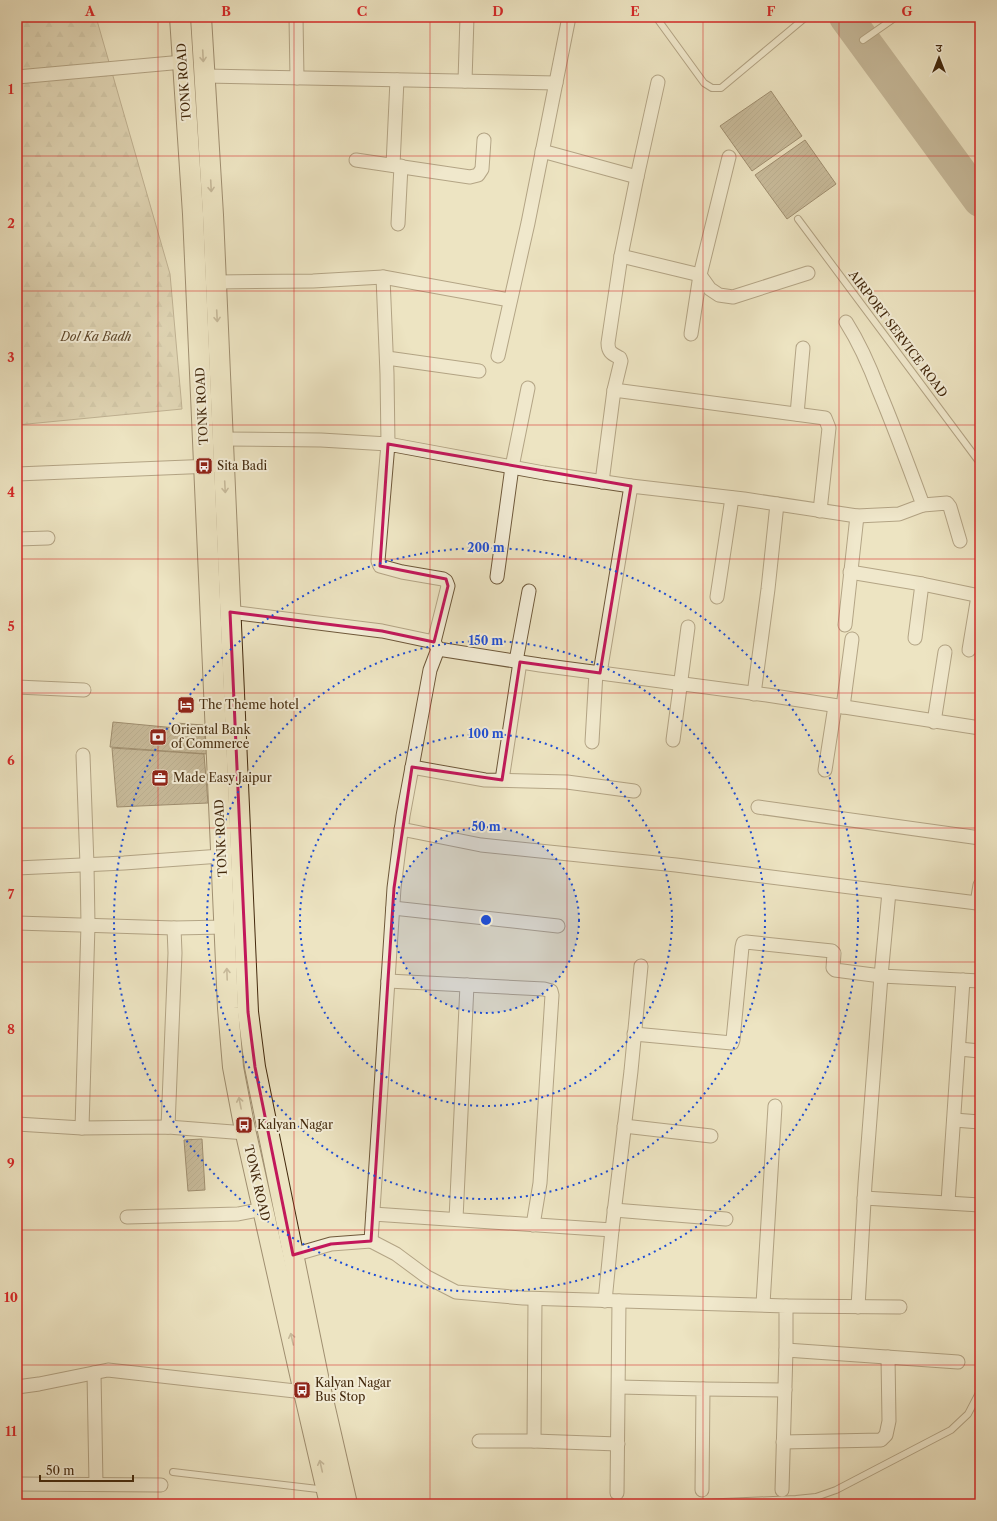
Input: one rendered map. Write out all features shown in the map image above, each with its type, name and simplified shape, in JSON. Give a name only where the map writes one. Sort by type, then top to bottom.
[{"type":"main road","name":"TONK ROAD","points":[[180,17],[193,214],[214,466],[230,612],[248,1012],[255,1067],[321,1391],[347,1504]]},
{"type":"main road","name":"TONK ROAD","points":[[201,17],[216,282],[222,439],[214,466],[221,856],[233,1067],[246,1133],[328,1496]]},
{"type":"street","points":[[296,17],[297,78]]},
{"type":"street","points":[[465,81],[467,17]]},
{"type":"street","points":[[498,356],[569,17]]},
{"type":"street","points":[[17,77],[183,62]]},
{"type":"street","points":[[205,76],[556,83]]},
{"type":"street","points":[[397,80],[398,224]]},
{"type":"street","points":[[602,482],[614,390],[621,360],[610,352],[608,343],[637,177],[658,82]]},
{"type":"street","points":[[356,160],[470,177],[478,175],[482,169],[484,140]]},
{"type":"street","points":[[542,151],[637,177]]},
{"type":"street","points":[[692,334],[700,275],[729,157]]},
{"type":"street","points":[[622,256],[700,275],[710,289],[719,295],[734,296],[808,273]]},
{"type":"street","points":[[216,282],[313,281],[383,277],[510,300]]},
{"type":"street","points":[[371,1241],[393,908],[401,829],[430,670],[448,586],[446,581],[443,579],[402,572],[380,566],[378,561],[388,444],[387,358],[383,277]]},
{"type":"street","points":[[846,322],[858,341],[899,438],[922,505]]},
{"type":"street","points":[[797,414],[803,348]]},
{"type":"street","points":[[387,358],[479,371]]},
{"type":"street","points":[[497,577],[512,467],[528,388]]},
{"type":"street","points":[[614,390],[826,418],[829,428],[820,510]]},
{"type":"street","points":[[222,439],[321,440],[388,444],[602,482],[732,498],[857,516],[899,514],[922,505],[947,503],[950,507],[960,541]]},
{"type":"street","points":[[17,474],[214,466]]},
{"type":"street","points":[[592,742],[598,673],[632,486]]},
{"type":"street","points":[[717,597],[732,498]]},
{"type":"street","points":[[754,694],[768,589],[777,504]]},
{"type":"street","points":[[845,626],[857,516]]},
{"type":"street","points":[[17,540],[48,538]]},
{"type":"street","points":[[850,572],[922,584],[979,596],[969,650]]},
{"type":"street","points":[[915,638],[922,584]]},
{"type":"street","points":[[502,780],[518,662],[530,591]]},
{"type":"street","points":[[230,612],[382,631],[436,646],[518,662],[754,694],[980,728]]},
{"type":"street","points":[[673,740],[688,627]]},
{"type":"street","points":[[825,770],[852,640]]},
{"type":"street","points":[[934,722],[945,652]]},
{"type":"street","points":[[17,687],[84,690]]},
{"type":"street","points":[[82,1128],[88,925],[83,755]]},
{"type":"street","points":[[412,767],[485,780],[567,782],[634,791]]},
{"type":"street","points":[[758,807],[980,838]]},
{"type":"street","points":[[401,829],[481,845],[676,865],[979,903],[980,884]]},
{"type":"street","points":[[17,868],[221,856]]},
{"type":"street","points":[[858,1307],[864,1198],[889,892]]},
{"type":"street","points":[[393,908],[558,926]]},
{"type":"street","points":[[17,923],[174,928],[225,927]]},
{"type":"street","points":[[168,1127],[175,953],[174,928]]},
{"type":"street","points":[[634,1034],[732,1043],[742,947],[746,942],[832,951],[834,953],[835,970],[881,976],[980,981]]},
{"type":"street","points":[[605,1301],[641,966]]},
{"type":"street","points":[[948,1202],[963,980]]},
{"type":"street","points":[[388,981],[544,989],[551,991],[552,995],[540,1183],[533,1225]]},
{"type":"street","points":[[456,1219],[467,985]]},
{"type":"street","points":[[959,1049],[980,1051]]},
{"type":"street","points":[[763,1304],[775,1106]]},
{"type":"street","points":[[954,1120],[980,1122]]},
{"type":"street","points":[[17,1124],[82,1128],[168,1127],[246,1133]]},
{"type":"street","points":[[624,1126],[711,1136]]},
{"type":"street","points":[[864,1198],[980,1205]]},
{"type":"street","points":[[127,1217],[238,1214],[263,1209]]},
{"type":"street","points":[[614,1210],[726,1218]]},
{"type":"street","points":[[373,1214],[612,1230]]},
{"type":"street","points":[[293,1255],[331,1244],[371,1241],[396,1254],[427,1277],[456,1292],[535,1299],[763,1304],[786,1306],[900,1307]]},
{"type":"street","points":[[534,1441],[535,1299]]},
{"type":"street","points":[[617,1493],[620,1301]]},
{"type":"street","points":[[782,1490],[786,1306]]},
{"type":"street","points":[[786,1350],[958,1362]]},
{"type":"street","points":[[783,1442],[881,1440],[886,1435],[889,1421],[888,1357]]},
{"type":"street","points":[[17,1387],[108,1370],[304,1392]]},
{"type":"street","points":[[94,1373],[96,1484]]},
{"type":"street","points":[[618,1387],[785,1390]]},
{"type":"street","points":[[702,1490],[703,1389]]},
{"type":"street","points":[[480,1441],[618,1444]]},
{"type":"street","points":[[17,1484],[161,1485]]},
{"type":"lane","points":[[656,17],[704,83],[712,88],[722,88],[806,17]]},
{"type":"lane","points":[[863,40],[896,17]]},
{"type":"lane","name":"AIRPORT SERVICE ROAD","points":[[798,219],[980,463]]},
{"type":"lane","points":[[677,1504],[796,1499],[816,1497],[836,1490],[951,1430],[968,1414],[980,1391]]},
{"type":"lane","points":[[173,1472],[318,1489],[328,1496]]},
{"type":"highlighted area","points":[[388,444],[631,486],[600,673],[520,662],[502,780],[412,767],[394,888],[371,1241],[331,1244],[293,1255],[255,1067],[248,1012],[230,612],[382,631],[434,642],[448,586],[446,579],[380,566]]},
{"type":"green space","name":"Dol Ka Badh","points":[[17,17],[96,17],[170,274],[182,409],[17,425]]},
{"type":"building","points":[[771,91],[802,136],[752,171],[720,126]]},
{"type":"building","points":[[805,140],[836,184],[787,219],[755,175]]},
{"type":"building","name":"Oriental Bank of Commerce","points":[[113,722],[176,728],[176,723],[203,725],[208,754],[110,747]]},
{"type":"building","name":"Made Easy Jaipur","points":[[112,748],[204,754],[208,803],[117,807]]},
{"type":"building","points":[[202,1139],[205,1190],[188,1191],[184,1140]]},
{"type":"taxiway","points":[[846,17],[980,200]]},
{"type":"place","name":"Sita Badi","points":[[204,466]]},
{"type":"place","name":"The Theme hotel","points":[[186,705]]},
{"type":"place","name":"Oriental Bank of Commerce","points":[[158,737]]},
{"type":"place","name":"Made Easy Jaipur","points":[[160,778]]},
{"type":"place","name":"Kalyan Nagar","points":[[244,1125]]},
{"type":"place","name":"Kalyan Nagar Bus Stop","points":[[302,1390]]}]
